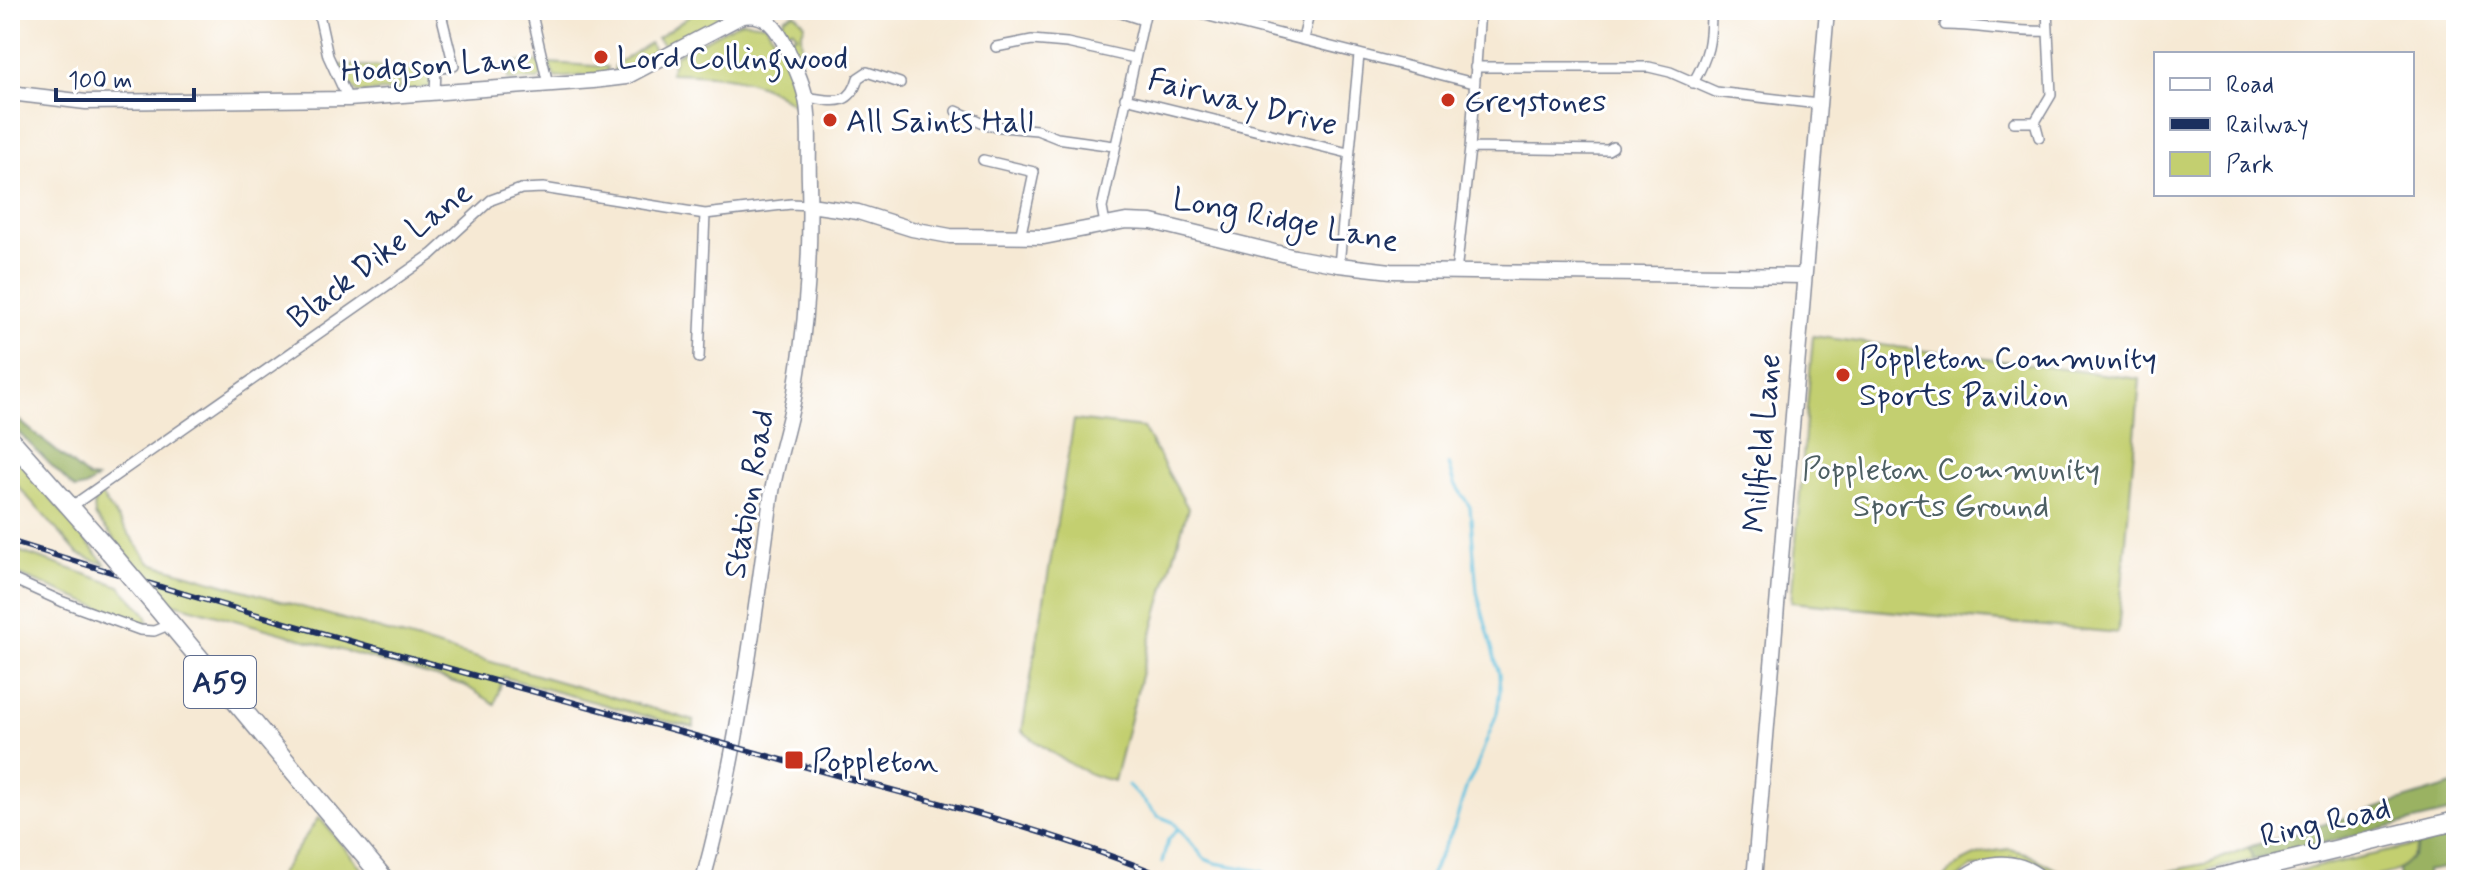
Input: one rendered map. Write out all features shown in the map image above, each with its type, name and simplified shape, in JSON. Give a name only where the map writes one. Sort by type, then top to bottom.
[{"type":"highway","name":"A59","points":[[10,439],[72,506],[385,880]]},
{"type":"highway","name":"Ring Road","points":[[2209,880],[2456,821]]},
{"type":"highway","points":[[1964,880],[1978,871],[2002,865],[2025,870],[2040,880]]},
{"type":"street","points":[[318,10],[328,56],[348,99]]},
{"type":"street","points":[[435,93],[436,69],[454,66],[440,10]]},
{"type":"street","points":[[531,10],[548,84]]},
{"type":"street","points":[[1105,224],[1102,208],[1144,15],[1112,10]]},
{"type":"street","points":[[1185,10],[1474,83]]},
{"type":"street","points":[[1303,39],[1310,10]]},
{"type":"street","points":[[1456,273],[1470,148],[1480,10]]},
{"type":"street","points":[[1693,83],[1707,57],[1711,39],[1711,10]]},
{"type":"street","name":"Millfield Lane","points":[[1754,880],[1827,10]]},
{"type":"street","points":[[1964,10],[1966,25]]},
{"type":"street","points":[[2039,137],[2035,122],[2051,95],[2047,10]]},
{"type":"street","points":[[744,13],[772,16]]},
{"type":"street","name":"Hodgson Lane","points":[[10,93],[86,102],[348,99],[626,77],[744,13]]},
{"type":"street","name":"Station Road","points":[[703,880],[747,684],[772,494],[796,382],[807,310],[810,205],[808,114],[805,97],[772,16]]},
{"type":"street","points":[[1945,25],[2017,33],[2047,31]]},
{"type":"street","points":[[996,47],[1032,40],[1067,43],[1134,58]]},
{"type":"street","points":[[1339,265],[1359,55]]},
{"type":"street","points":[[1475,67],[1649,67],[1670,72],[1716,92],[1818,104]]},
{"type":"street","points":[[805,97],[848,99],[858,78],[867,72],[900,83]]},
{"type":"street","name":"Fairway Drive","points":[[1125,98],[1348,153]]},
{"type":"street","points":[[956,111],[991,126],[1037,130],[1057,138],[1114,146]]},
{"type":"street","points":[[2014,122],[2035,122]]},
{"type":"street","points":[[1470,148],[1608,150],[1613,147]]},
{"type":"street","points":[[983,160],[1034,172],[1020,238]]},
{"type":"street","name":"Black Dike Lane","points":[[72,506],[432,254],[491,200],[521,189],[543,188],[705,214],[791,204],[810,205]]},
{"type":"street","name":"Long Ridge Lane","points":[[810,205],[858,212],[912,229],[950,236],[1044,237],[1126,221],[1152,222],[1339,265],[1391,271],[1804,276]]},
{"type":"street","points":[[699,358],[705,214]]},
{"type":"street","points":[[10,578],[63,602],[140,630],[154,631],[171,624]]},
{"type":"green space","points":[[699,10],[712,10],[722,19],[667,49],[657,38]]},
{"type":"green space","points":[[795,13],[805,24],[801,35],[802,49],[799,50],[794,50],[788,39],[797,35],[792,29],[784,32],[781,25],[785,17]]},
{"type":"green space","points":[[741,21],[766,24],[791,75],[800,108],[767,88],[744,80],[670,73],[676,55]]},
{"type":"green space","points":[[650,43],[656,54],[628,70],[614,71],[615,65]]},
{"type":"green space","points":[[510,62],[541,62],[543,74],[538,80],[508,80]]},
{"type":"green space","points":[[548,63],[608,67],[607,74],[555,78]]},
{"type":"green space","points":[[339,65],[385,67],[400,84],[400,90],[358,93],[350,86]]},
{"type":"green space","points":[[395,68],[430,70],[431,87],[408,91]]},
{"type":"green space","name":"Poppleton Community Sports Ground","points":[[1813,336],[2140,379],[2118,633],[1791,602]]},
{"type":"green space","points":[[10,413],[89,478],[97,479],[75,489],[10,424]]},
{"type":"green space","points":[[1074,420],[1143,428],[1188,508],[1114,781],[1078,768],[1022,731]]},
{"type":"green space","points":[[10,449],[106,565],[78,554],[10,477]]},
{"type":"green space","points":[[100,494],[150,563],[694,721],[694,727],[503,677],[495,704],[464,685],[168,603],[95,516],[94,504]]},
{"type":"green space","points":[[10,548],[120,586],[145,613],[149,623],[142,625],[10,571]]},
{"type":"green space","points":[[2456,784],[2456,811],[2253,860],[2249,847]]},
{"type":"green space","points":[[319,817],[371,880],[276,880]]},
{"type":"green space","points":[[2456,836],[2456,866],[2426,871],[2427,878],[2399,880],[2398,870],[2413,856],[2418,845]]},
{"type":"green space","points":[[2418,845],[2405,864],[2387,874],[2330,880],[2256,880]]},
{"type":"green space","points":[[2249,847],[2253,860],[2167,880],[2127,880],[2209,863]]},
{"type":"green space","points":[[2009,849],[2025,853],[2076,880],[2051,880],[2028,866],[1972,867],[1955,880],[1942,880],[1956,866],[1972,857]]},
{"type":"waterway","points":[[1428,880],[1454,827],[1467,785],[1497,713],[1500,690],[1499,674],[1477,592],[1470,507],[1455,484],[1449,464]]},
{"type":"waterway","points":[[1128,785],[1158,816],[1173,822],[1205,859],[1261,871],[1268,874],[1271,880]]},
{"type":"waterway","points":[[1162,862],[1168,840],[1178,828]]},
{"type":"railway","points":[[10,541],[301,627],[982,815],[1125,861],[1172,880]]},
{"type":"place","name":"Lord Collingwood","points":[[601,57]]},
{"type":"place","name":"Greystones","points":[[1448,100]]},
{"type":"place","name":"All Saints Hall","points":[[830,120]]},
{"type":"place","name":"Poppleton Community Sports Pavilion","points":[[1843,375]]},
{"type":"place","name":"Poppleton","points":[[794,760]]}]
